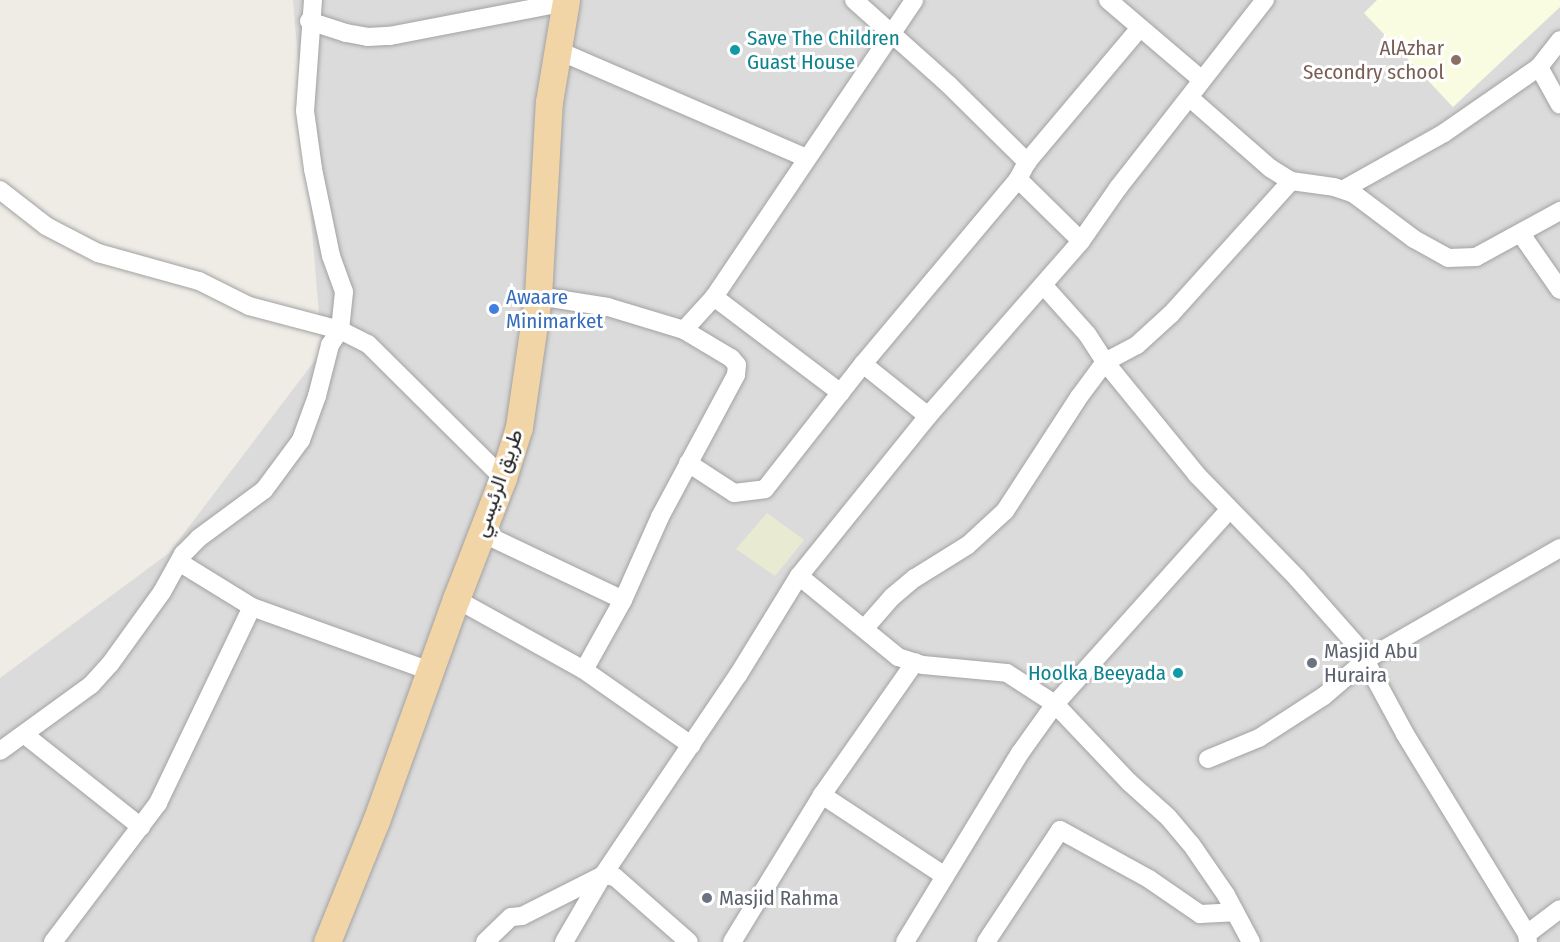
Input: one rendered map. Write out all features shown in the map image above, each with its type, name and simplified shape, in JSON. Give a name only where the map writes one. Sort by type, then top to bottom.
[{"type":"main road","name":"طريق الرئيسي","points":[[327,942],[376,821],[456,598],[503,478],[519,427],[538,296],[549,102],[566,1]]},
{"type":"street","points":[[0,751],[26,735],[91,685],[110,664],[162,592],[183,554],[199,538],[264,490],[301,441],[317,396],[330,345],[340,330],[344,292],[331,256],[313,169],[305,111],[309,21],[313,0]]},
{"type":"street","points":[[854,0],[891,36],[949,85],[1027,162]]},
{"type":"street","points":[[684,330],[714,297],[914,0]]},
{"type":"street","points":[[1108,0],[1202,80]]},
{"type":"street","points":[[564,942],[603,875],[692,745],[799,576],[928,416],[1081,241],[1118,188],[1265,0]]},
{"type":"street","points":[[309,21],[346,33],[368,37],[390,36],[566,1]]},
{"type":"street","points":[[688,463],[734,494],[765,489],[863,364],[1018,179],[1027,162],[1140,28]]},
{"type":"street","points":[[1344,189],[1444,133],[1549,58],[1560,39]]},
{"type":"street","points":[[557,50],[806,158]]},
{"type":"street","points":[[1549,58],[1560,105]]},
{"type":"street","points":[[1190,98],[1270,168],[1291,181],[1344,189],[1414,239],[1448,258],[1476,257],[1560,211]]},
{"type":"street","points":[[1018,179],[1081,241]]},
{"type":"street","points":[[864,629],[900,591],[968,545],[1005,511],[1078,397],[1105,362],[1137,345],[1171,314],[1291,181]]},
{"type":"street","points":[[0,190],[46,225],[98,253],[199,281],[249,306],[340,330],[368,344],[503,478]]},
{"type":"street","points":[[1521,234],[1560,290]]},
{"type":"street","points":[[1044,286],[1087,334],[1105,362],[1197,475],[1323,607],[1367,659],[1405,734],[1527,938],[1560,909]]},
{"type":"street","points":[[538,296],[608,307],[684,330],[731,358],[737,365],[736,375],[688,463],[623,600],[584,670]]},
{"type":"street","points":[[714,297],[841,393]]},
{"type":"street","points":[[863,364],[928,416]]},
{"type":"street","points":[[905,942],[1020,753],[1055,704],[1229,510]]},
{"type":"street","points":[[482,533],[623,600]]},
{"type":"street","points":[[1208,759],[1259,738],[1324,696],[1367,659],[1560,548]]},
{"type":"street","points":[[179,561],[252,607],[430,671]]},
{"type":"street","points":[[799,576],[898,657],[915,662],[1007,673],[1055,704],[1129,782],[1168,817],[1191,844],[1236,912],[1251,942]]},
{"type":"street","points":[[456,598],[584,670],[692,745]]},
{"type":"street","points":[[53,942],[158,803],[252,607]]},
{"type":"street","points":[[732,942],[822,795],[915,662]]},
{"type":"street","points":[[26,735],[141,826]]},
{"type":"street","points":[[822,795],[945,876]]},
{"type":"street","points":[[986,942],[1060,830],[1149,879],[1200,914],[1236,912]]},
{"type":"street","points":[[484,942],[511,917],[522,916],[603,875],[615,877],[689,942]]},
{"type":"shaded area","points":[[293,0],[1560,0],[1560,942],[0,942],[0,678],[169,553],[322,351]]},
{"type":"shaded area","name":"AlAzhar Secondry school","points":[[1377,0],[1560,0],[1560,7],[1453,107],[1364,13]]},
{"type":"shaded area","points":[[767,513],[804,540],[775,576],[736,549]]},
{"type":"place","name":"Save The Children Guast House","points":[[735,50]]},
{"type":"place","name":"AlAzhar Secondry school","points":[[1456,60]]},
{"type":"place","name":"Awaare Minimarket","points":[[494,309]]},
{"type":"place","name":"Masjid Abu Huraira","points":[[1312,663]]},
{"type":"place","name":"Hoolka Beeyada","points":[[1178,673]]},
{"type":"place","name":"Masjid Rahma","points":[[707,898]]}]
